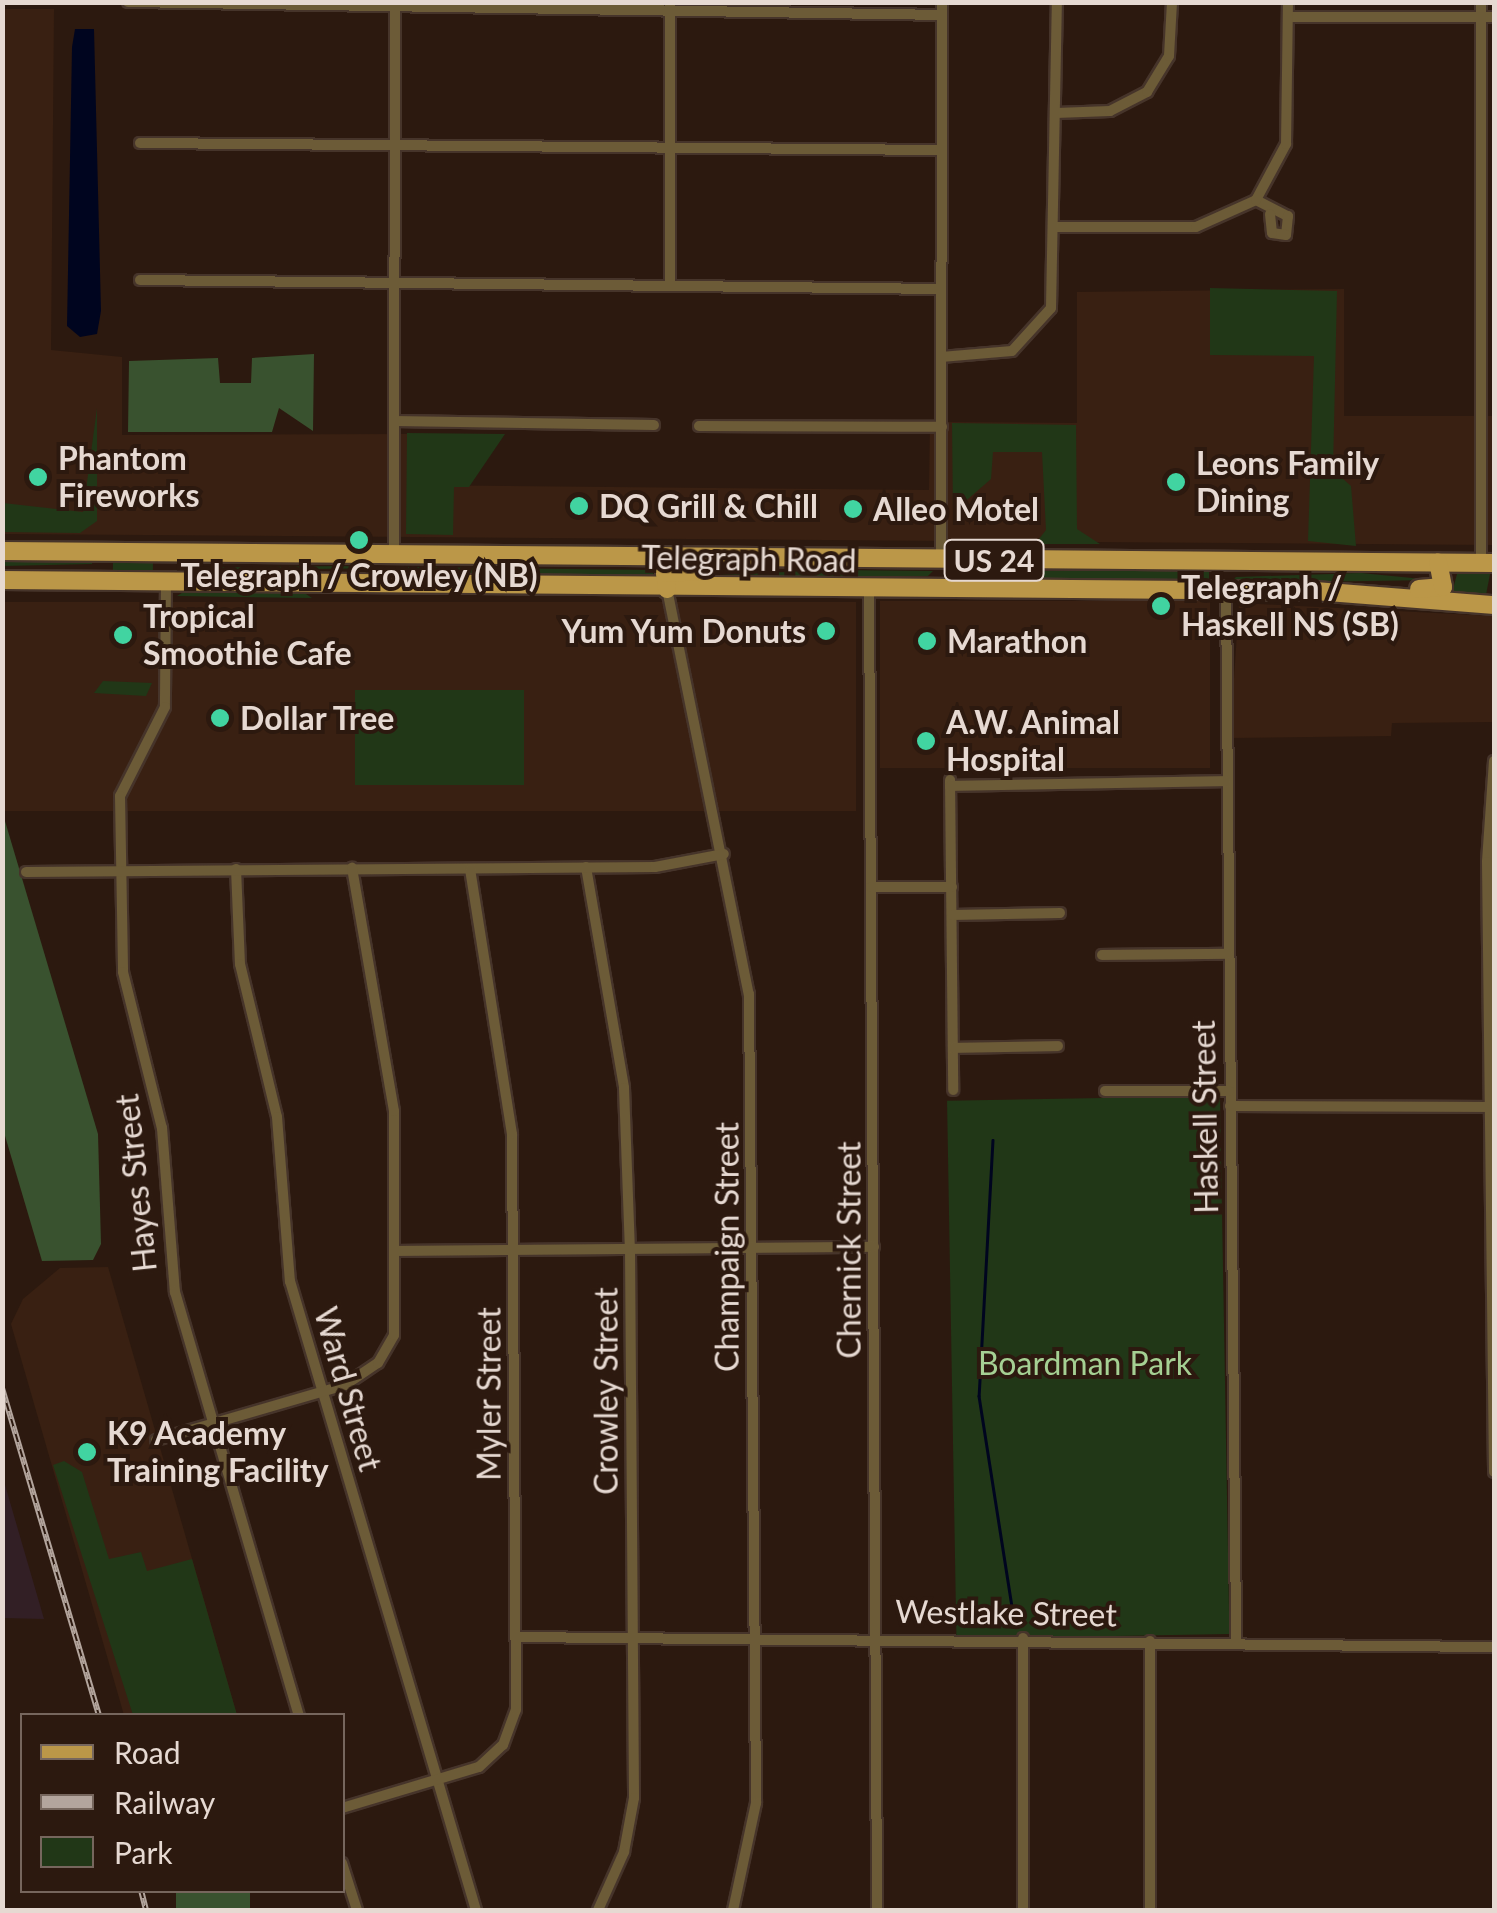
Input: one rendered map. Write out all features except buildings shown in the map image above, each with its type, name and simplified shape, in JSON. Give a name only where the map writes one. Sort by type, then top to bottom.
[{"type":"main road","name":"Telegraph Road","points":[[2,551],[941,561],[1488,562]]},
{"type":"main road","points":[[100,581],[108,553]]},
{"type":"main road","points":[[166,583],[171,564],[276,566],[334,555]]},
{"type":"main road","points":[[285,584],[395,574],[394,556]]},
{"type":"main road","points":[[668,589],[668,572],[780,570],[808,560]]},
{"type":"main road","points":[[816,589],[852,579],[942,579],[941,561]]},
{"type":"main road","points":[[1315,592],[1438,589],[1446,576],[1438,562]]},
{"type":"main road","points":[[1226,591],[1226,574],[1338,563]]},
{"type":"main road","name":"Telegraph Road","points":[[2,580],[1315,592],[1494,605]]},
{"type":"street","points":[[941,561],[942,2]]},
{"type":"street","points":[[942,358],[1001,355],[1037,332],[1055,297],[1057,2]]},
{"type":"street","points":[[1056,113],[1110,111],[1148,92],[1169,56],[1172,2]]},
{"type":"street","points":[[1056,228],[1196,228],[1256,200],[1286,144],[1288,2]]},
{"type":"street","points":[[1481,2],[1488,562]]},
{"type":"street","points":[[128,4],[670,8],[942,16]]},
{"type":"street","points":[[394,556],[395,6]]},
{"type":"street","points":[[670,8],[670,286]]},
{"type":"street","points":[[1288,16],[1494,16]]},
{"type":"street","points":[[140,143],[941,150]]},
{"type":"street","points":[[1256,200],[1270,214]]},
{"type":"street","points":[[140,280],[942,289]]},
{"type":"street","points":[[394,421],[654,424]]},
{"type":"street","points":[[698,426],[942,427]]},
{"type":"street","name":"Hayes Street","points":[[166,583],[165,707],[122,788],[120,871],[126,990],[165,1154],[171,1274],[298,1713]]},
{"type":"street","name":"Champaign Street","points":[[668,589],[683,700],[724,854],[748,973],[756,1824],[733,1910]]},
{"type":"street","name":"Chernick Street","points":[[868,590],[877,1910]]},
{"type":"street","name":"Haskell Street","points":[[1226,591],[1236,1642]]},
{"type":"street","points":[[1494,761],[1494,1472]]},
{"type":"street","points":[[954,1090],[950,783],[1226,781]]},
{"type":"street","points":[[26,872],[586,868],[724,854]]},
{"type":"street","points":[[156,1440],[322,1392],[363,1376],[389,1348],[397,1251],[392,1090],[352,868]]},
{"type":"street","name":"Myler Street","points":[[345,1807],[479,1767],[508,1738],[516,1638],[508,1090],[470,868]]},
{"type":"street","name":"Crowley Street","points":[[586,868],[624,1088],[630,1249],[634,1810],[598,1910]]},
{"type":"street","name":"Ward Street","points":[[236,870],[240,964],[277,1117],[285,1256],[476,1910]]},
{"type":"street","points":[[871,887],[952,888]]},
{"type":"street","points":[[952,914],[1060,913]]},
{"type":"street","points":[[1102,955],[1228,954]]},
{"type":"street","points":[[953,1048],[1058,1046]]},
{"type":"street","points":[[1104,1091],[1230,1091]]},
{"type":"street","points":[[1230,1106],[1492,1107]]},
{"type":"street","points":[[397,1251],[874,1247]]},
{"type":"street","name":"Westlake Street","points":[[516,1638],[877,1635],[1494,1647]]},
{"type":"street","points":[[1022,1638],[1024,1910]]},
{"type":"street","points":[[1150,1641],[1150,1910]]},
{"type":"street","points":[[345,1873],[356,1910]]},
{"type":"shaded area","points":[[2,9],[54,9],[51,350],[122,357],[122,435],[411,434],[411,485],[929,490],[930,422],[1077,423],[1077,292],[1344,289],[1344,416],[1494,416],[1494,545],[3,534]]},
{"type":"shaded area","points":[[880,601],[1210,601],[1210,768],[880,768]]},
{"type":"shaded area","points":[[2,602],[856,602],[856,811],[2,811]]},
{"type":"shaded area","points":[[1239,603],[1494,616],[1494,722],[1392,723],[1391,736],[1230,738]]},
{"type":"shaded area","points":[[108,1267],[236,1713],[123,1713],[11,1324],[23,1299],[60,1268]]},
{"type":"shaded area","points":[[3,1478],[44,1619],[3,1618]]},
{"type":"green space","points":[[1210,288],[1337,291],[1333,470],[1351,486],[1356,546],[1308,541],[1314,356],[1210,355]]},
{"type":"green space","points":[[314,354],[313,431],[279,408],[272,432],[128,432],[129,361],[218,358],[220,383],[251,383],[252,358]]},
{"type":"green space","points":[[97,408],[97,521],[80,533],[3,532],[3,503],[83,512]]},
{"type":"green space","points":[[952,423],[1076,425],[1077,529],[1100,544],[1035,544],[1046,530],[1042,452],[993,452],[991,479],[953,512]]},
{"type":"green space","points":[[407,433],[505,434],[469,487],[454,487],[453,535],[406,534]]},
{"type":"green space","points":[[3,560],[92,562],[92,564],[3,566]]},
{"type":"green space","points":[[113,562],[153,563],[153,574],[113,573]]},
{"type":"green space","points":[[408,567],[654,570],[652,580],[407,577]]},
{"type":"green space","points":[[181,568],[386,568],[174,571]]},
{"type":"green space","points":[[831,570],[933,571],[928,576],[675,577]]},
{"type":"green space","points":[[956,571],[1209,571],[1209,581],[956,581]]},
{"type":"green space","points":[[1361,573],[1433,580],[1230,583],[1236,577]]},
{"type":"green space","points":[[1457,574],[1490,574],[1486,595],[1452,593]]},
{"type":"green space","points":[[185,591],[303,592],[312,598],[177,596]]},
{"type":"green space","points":[[103,681],[152,683],[146,696],[94,693]]},
{"type":"green space","points":[[355,690],[524,690],[524,785],[355,785]]},
{"type":"green space","points":[[2,811],[98,1134],[101,1244],[93,1260],[42,1261],[3,1129]]},
{"type":"green space","name":"Boardman Park","points":[[1220,1096],[1229,1634],[956,1639],[947,1101]]},
{"type":"green space","points":[[64,1461],[82,1472],[109,1559],[141,1552],[147,1571],[192,1559],[236,1713],[132,1713],[53,1465]]},
{"type":"green space","points":[[176,1893],[250,1893],[250,1910],[176,1910]]},
{"type":"water","points":[[75,29],[94,29],[101,311],[97,334],[80,337],[67,326],[72,47]]},
{"type":"waterway","points":[[993,1140],[979,1396],[1014,1620]]},
{"type":"railway","points":[[2,1388],[98,1713]]},
{"type":"railway","points":[[142,1893],[146,1910]]},
{"type":"place","name":"Phantom Fireworks","points":[[38,477]]},
{"type":"place","name":"Leons Family Dining","points":[[1176,482]]},
{"type":"place","name":"DQ Grill & Chill","points":[[579,506]]},
{"type":"place","name":"Alleo Motel","points":[[853,509]]},
{"type":"place","name":"Telegraph / Crowley (NB)","points":[[359,540]]},
{"type":"place","name":"Telegraph / Haskell NS (SB)","points":[[1161,606]]},
{"type":"place","name":"Yum Yum Donuts","points":[[826,631]]},
{"type":"place","name":"Tropical Smoothie Cafe","points":[[123,635]]},
{"type":"place","name":"Marathon","points":[[927,641]]},
{"type":"place","name":"Dollar Tree","points":[[220,718]]},
{"type":"place","name":"A.W. Animal Hospital","points":[[926,741]]},
{"type":"place","name":"K9 Academy Training Facility","points":[[87,1452]]}]
